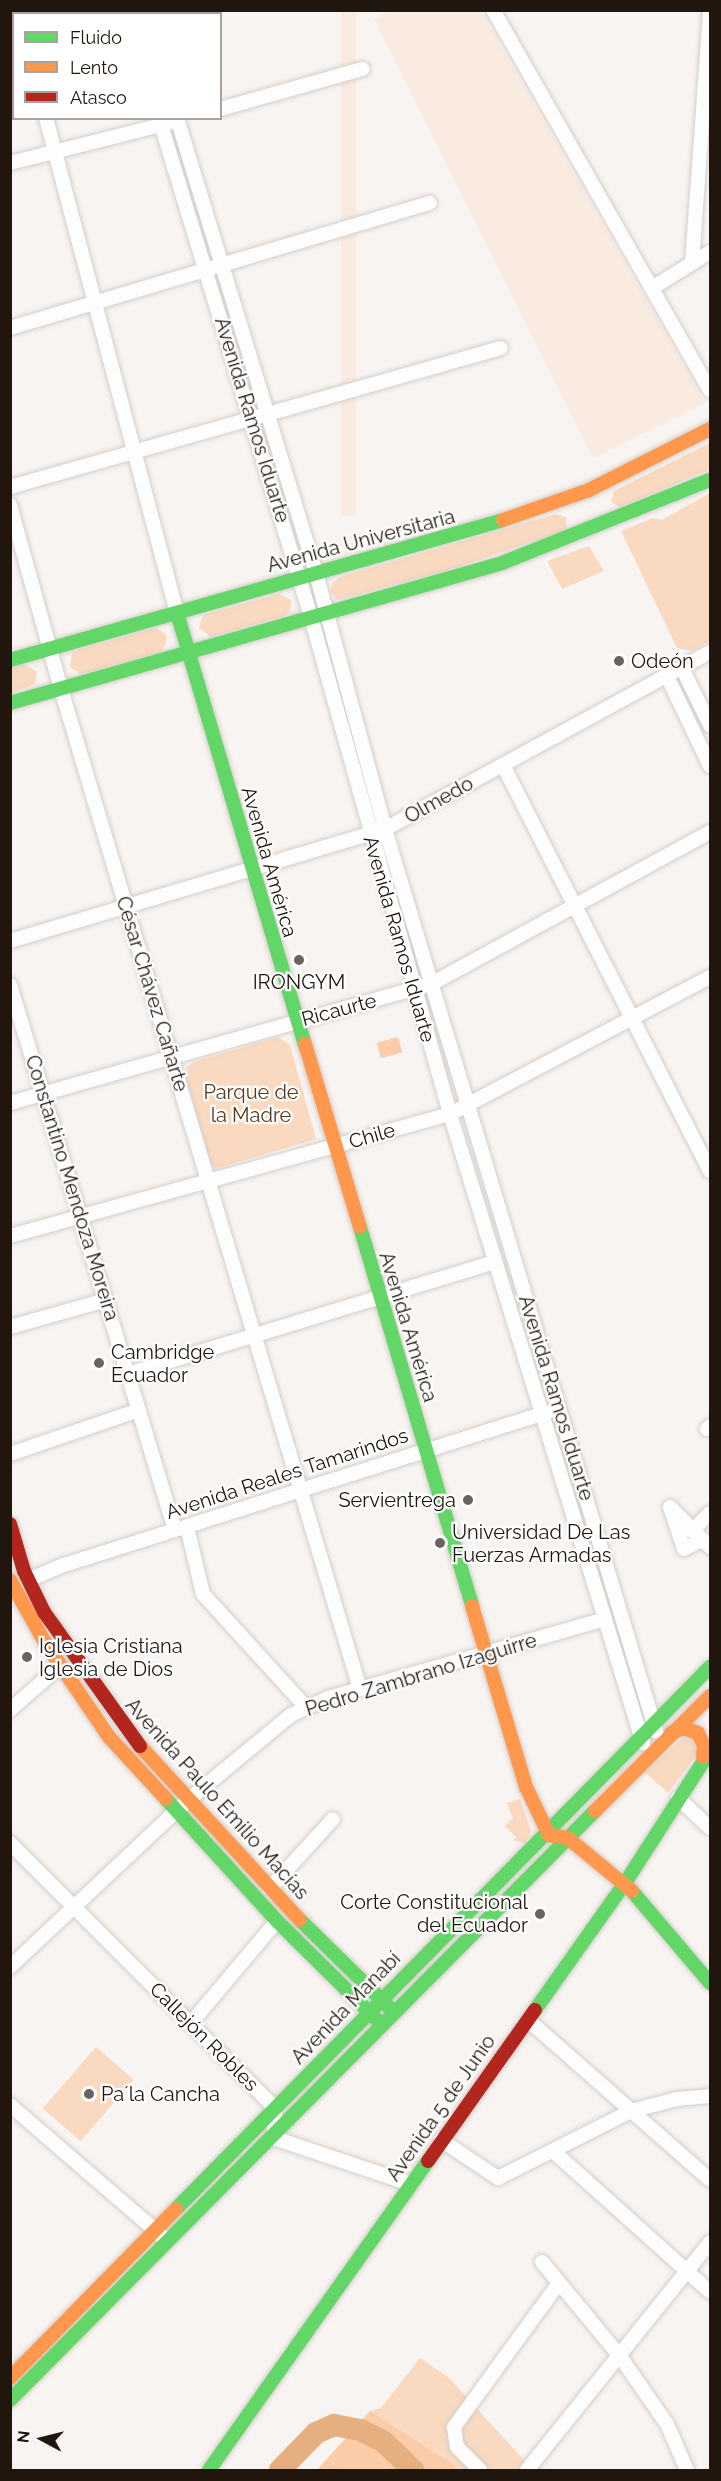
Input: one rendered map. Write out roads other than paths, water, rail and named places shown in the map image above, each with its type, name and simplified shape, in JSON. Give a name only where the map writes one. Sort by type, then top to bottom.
[{"type":"main road","name":"Avenida Universitaria","points":[[10,660],[552,505],[615,478],[711,429]]},
{"type":"main road","points":[[10,703],[502,563],[711,480]]},
{"type":"main road","name":"Avenida América","points":[[177,613],[333,1147],[526,1787],[549,1835]]},
{"type":"main road","name":"Avenida Paulo Emilio Macías","points":[[10,1524],[28,1581],[107,1707],[187,1801],[270,1888],[396,2013]]},
{"type":"main road","name":"Avenida Paulo Emilio Macías","points":[[10,1578],[14,1600],[109,1737],[175,1812],[277,1921],[383,2026]]},
{"type":"main road","name":"Avenida Reales Tamarindos","points":[[10,1578],[28,1581],[14,1600]]},
{"type":"main road","name":"Avenida Manabí","points":[[10,2378],[524,1854],[549,1835],[711,1667]]},
{"type":"main road","name":"Avenida Manabí","points":[[10,2400],[170,2243],[568,1838],[711,1696]]},
{"type":"main road","points":[[671,1734],[684,1728],[698,1733],[704,1746],[704,1758]]},
{"type":"main road","name":"Avenida 5 de Junio","points":[[209,2470],[625,1883],[711,1744]]},
{"type":"main road","points":[[549,1835],[568,1838],[625,1883],[711,1983]]},
{"type":"street","points":[[493,10],[711,390]]},
{"type":"street","points":[[692,263],[711,13]]},
{"type":"street","points":[[222,108],[362,69]]},
{"type":"street","points":[[47,120],[177,613]]},
{"type":"street","name":"Avenida Ramos Iduarte","points":[[180,120],[316,573],[431,984],[660,1745]]},
{"type":"street","points":[[10,163],[160,122]]},
{"type":"street","name":"Avenida Ramos Iduarte","points":[[160,122],[311,617],[413,990],[603,1620],[648,1758]]},
{"type":"street","points":[[10,328],[430,203]]},
{"type":"street","points":[[652,288],[711,252]]},
{"type":"street","points":[[10,488],[501,348]]},
{"type":"street","name":"César Chávez Cañarte","points":[[10,505],[61,689],[360,1689]]},
{"type":"street","name":"Olmedo","points":[[10,941],[386,829],[711,652]]},
{"type":"street","points":[[682,668],[711,724]]},
{"type":"street","points":[[667,676],[711,766]]},
{"type":"street","points":[[504,765],[711,1171]]},
{"type":"street","name":"Ricaurte","points":[[10,1103],[431,984],[711,832]]},
{"type":"street","name":"Chile","points":[[10,1236],[450,1114],[711,977]]},
{"type":"street","name":"Constantino Mendoza Moreira","points":[[10,985],[139,1410],[204,1594],[306,1707]]},
{"type":"street","points":[[128,1374],[495,1262]]},
{"type":"street","points":[[10,1327],[106,1300]]},
{"type":"street","name":"Avenida Reales Tamarindos","points":[[28,1581],[181,1528],[559,1409]]},
{"type":"street","points":[[10,1454],[139,1410]]},
{"type":"street","points":[[701,1539],[711,1513]]},
{"type":"street","name":"Pedro Zambrano Izaguirre","points":[[10,1967],[187,1801],[275,1726],[306,1707],[360,1689],[603,1620]]},
{"type":"street","points":[[10,1710],[60,1666]]},
{"type":"street","points":[[704,1758],[711,1776]]},
{"type":"street","points":[[678,1798],[711,1828]]},
{"type":"street","points":[[270,1888],[333,1819]]},
{"type":"street","name":"Callejón Robles","points":[[10,1843],[275,2108],[274,2138]]},
{"type":"street","points":[[190,2024],[277,1921]]},
{"type":"street","points":[[528,2019],[711,2180]]},
{"type":"street","points":[[441,2140],[498,2178],[631,2111],[677,2099],[711,2096]]},
{"type":"street","points":[[10,2105],[170,2243]]},
{"type":"street","points":[[274,2138],[411,2184]]},
{"type":"street","points":[[553,2151],[711,2292]]},
{"type":"street","points":[[527,2470],[711,2242]]},
{"type":"street","points":[[542,2262],[619,2355],[667,2424],[687,2470]]},
{"type":"street","points":[[480,2470],[457,2446],[454,2427],[559,2283]]},
{"type":"waterway","points":[[280,2470],[316,2433],[334,2425],[360,2430],[383,2441],[413,2470]]},
{"type":"place","name":"Odeón","points":[[619,661]]},
{"type":"place","name":"IRONGYM","points":[[299,960]]},
{"type":"place","name":"Cambridge Ecuador","points":[[99,1363]]},
{"type":"place","name":"Servientrega","points":[[468,1500]]},
{"type":"place","name":"Universidad De Las Fuerzas Armadas","points":[[440,1543]]},
{"type":"place","name":"Iglesia Cristiana Iglesia de Dios","points":[[27,1657]]},
{"type":"place","name":"Corte Constitucional del Ecuador","points":[[540,1914]]},
{"type":"place","name":"Pa´la Cancha","points":[[89,2094]]},
{"type":"park label","name":"Parque de la Madre","points":[[251,1104]]}]
